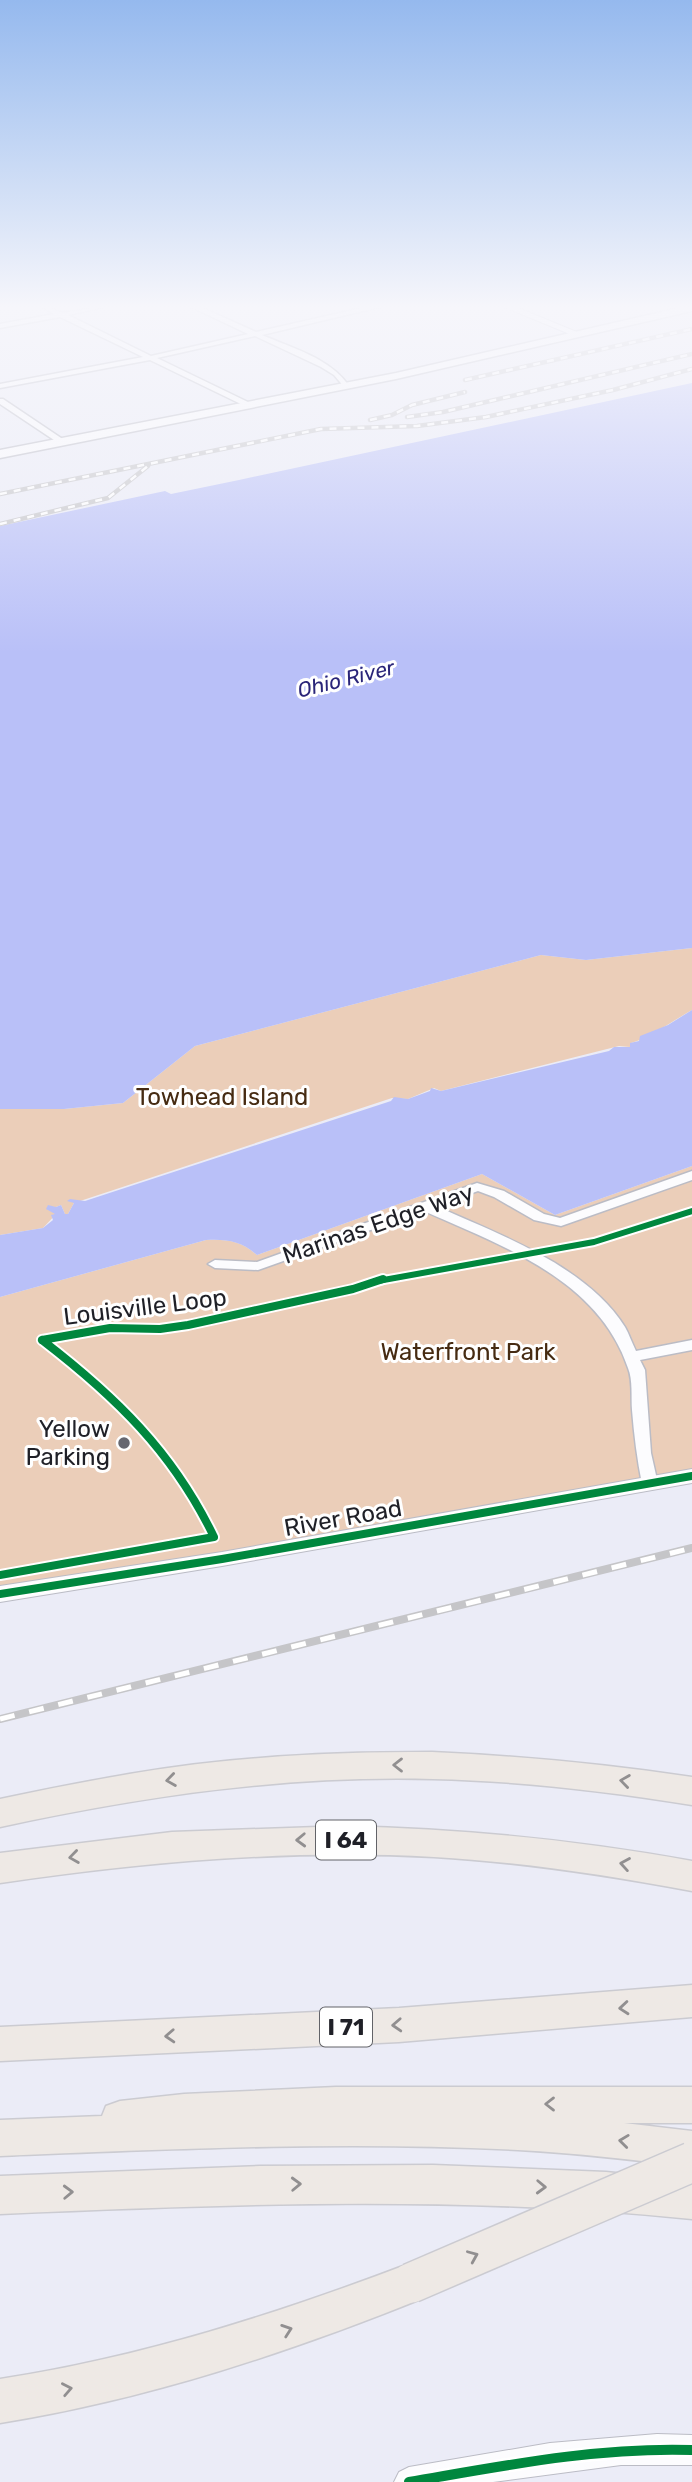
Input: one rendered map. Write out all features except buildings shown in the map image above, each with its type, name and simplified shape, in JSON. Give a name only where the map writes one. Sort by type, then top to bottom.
[{"type":"highway","points":[[0,1813],[60,1799],[179,1779],[271,1769],[346,1765],[503,1768],[592,1776],[692,1791]]},
{"type":"highway","name":"I 64","points":[[0,1868],[169,1846],[314,1839],[462,1845],[606,1861],[692,1876]]},
{"type":"highway","name":"I 71","points":[[0,2044],[399,2025],[692,2001]]},
{"type":"highway","points":[[4,2138],[136,2117],[198,2111],[336,2105],[692,2105]]},
{"type":"highway","points":[[4,2138],[312,2128],[439,2127],[594,2137],[692,2149]]},
{"type":"highway","points":[[0,2401],[108,2381],[226,2350],[299,2326],[411,2283],[692,2162]]},
{"type":"highway","points":[[0,2195],[390,2183],[574,2188],[692,2200]]},
{"type":"main road","points":[[0,454],[168,421]]},
{"type":"street","points":[[30,421],[63,442]]},
{"type":"street","name":"Marinas Edge Way","points":[[215,1264],[258,1266],[426,1207],[477,1186],[487,1188],[544,1220],[561,1222],[692,1175]]},
{"type":"street","points":[[426,1207],[529,1253],[592,1297],[618,1328],[637,1370],[643,1453],[650,1484]]},
{"type":"street","points":[[631,1357],[692,1345]]},
{"type":"street","name":"River Road","points":[[0,1594],[222,1559],[692,1476]]},
{"type":"street","points":[[409,2482],[579,2455],[645,2449],[692,2450]]},
{"type":"green space","name":"Towhead Island","points":[[692,948],[692,1010],[654,1033],[631,1043],[630,1047],[619,1046],[441,1091],[434,1088],[408,1099],[392,1098],[74,1203],[68,1214],[65,1214],[61,1205],[51,1209],[56,1214],[43,1228],[0,1235],[0,1109],[64,1109],[123,1103],[195,1046],[541,955],[586,960]]},
{"type":"green space","name":"Waterfront Park","points":[[692,1166],[692,1477],[0,1598],[0,1297],[206,1240],[234,1242],[257,1255],[482,1174],[555,1215]]},
{"type":"water","name":"Ohio River","points":[[515,421],[692,421],[692,948],[586,960],[541,955],[195,1046],[123,1103],[64,1109],[0,1109],[0,526],[165,491],[171,494]]},
{"type":"water","points":[[692,1010],[692,1166],[555,1215],[482,1174],[257,1255],[233,1242],[206,1240],[0,1297],[0,1235],[43,1228],[53,1220],[51,1215],[55,1214],[46,1209],[48,1205],[61,1205],[65,1214],[68,1214],[74,1203],[67,1201],[70,1199],[85,1201],[391,1101],[394,1097],[408,1099],[430,1091],[431,1088],[441,1091],[609,1051],[614,1047],[630,1047],[630,1043],[639,1041],[640,1036],[668,1025]]},
{"type":"railway","points":[[0,494],[321,429],[417,426],[457,421]]},
{"type":"railway","points":[[0,524],[108,498],[148,466]]},
{"type":"railway","points":[[0,1719],[692,1548]]},
{"type":"cycle path","name":"Louisville Loop","points":[[42,1340],[110,1328],[160,1329],[188,1325],[353,1289],[389,1277],[594,1242],[692,1211]]},
{"type":"cycle path","points":[[0,1575],[214,1537],[199,1506],[163,1451],[119,1403],[42,1340]]},
{"type":"cycle path","points":[[0,1594],[222,1559],[692,1476]]},
{"type":"cycle path","points":[[409,2482],[585,2454],[621,2450],[692,2450]]},
{"type":"place","name":"Yellow Parking","points":[[124,1443]]}]
